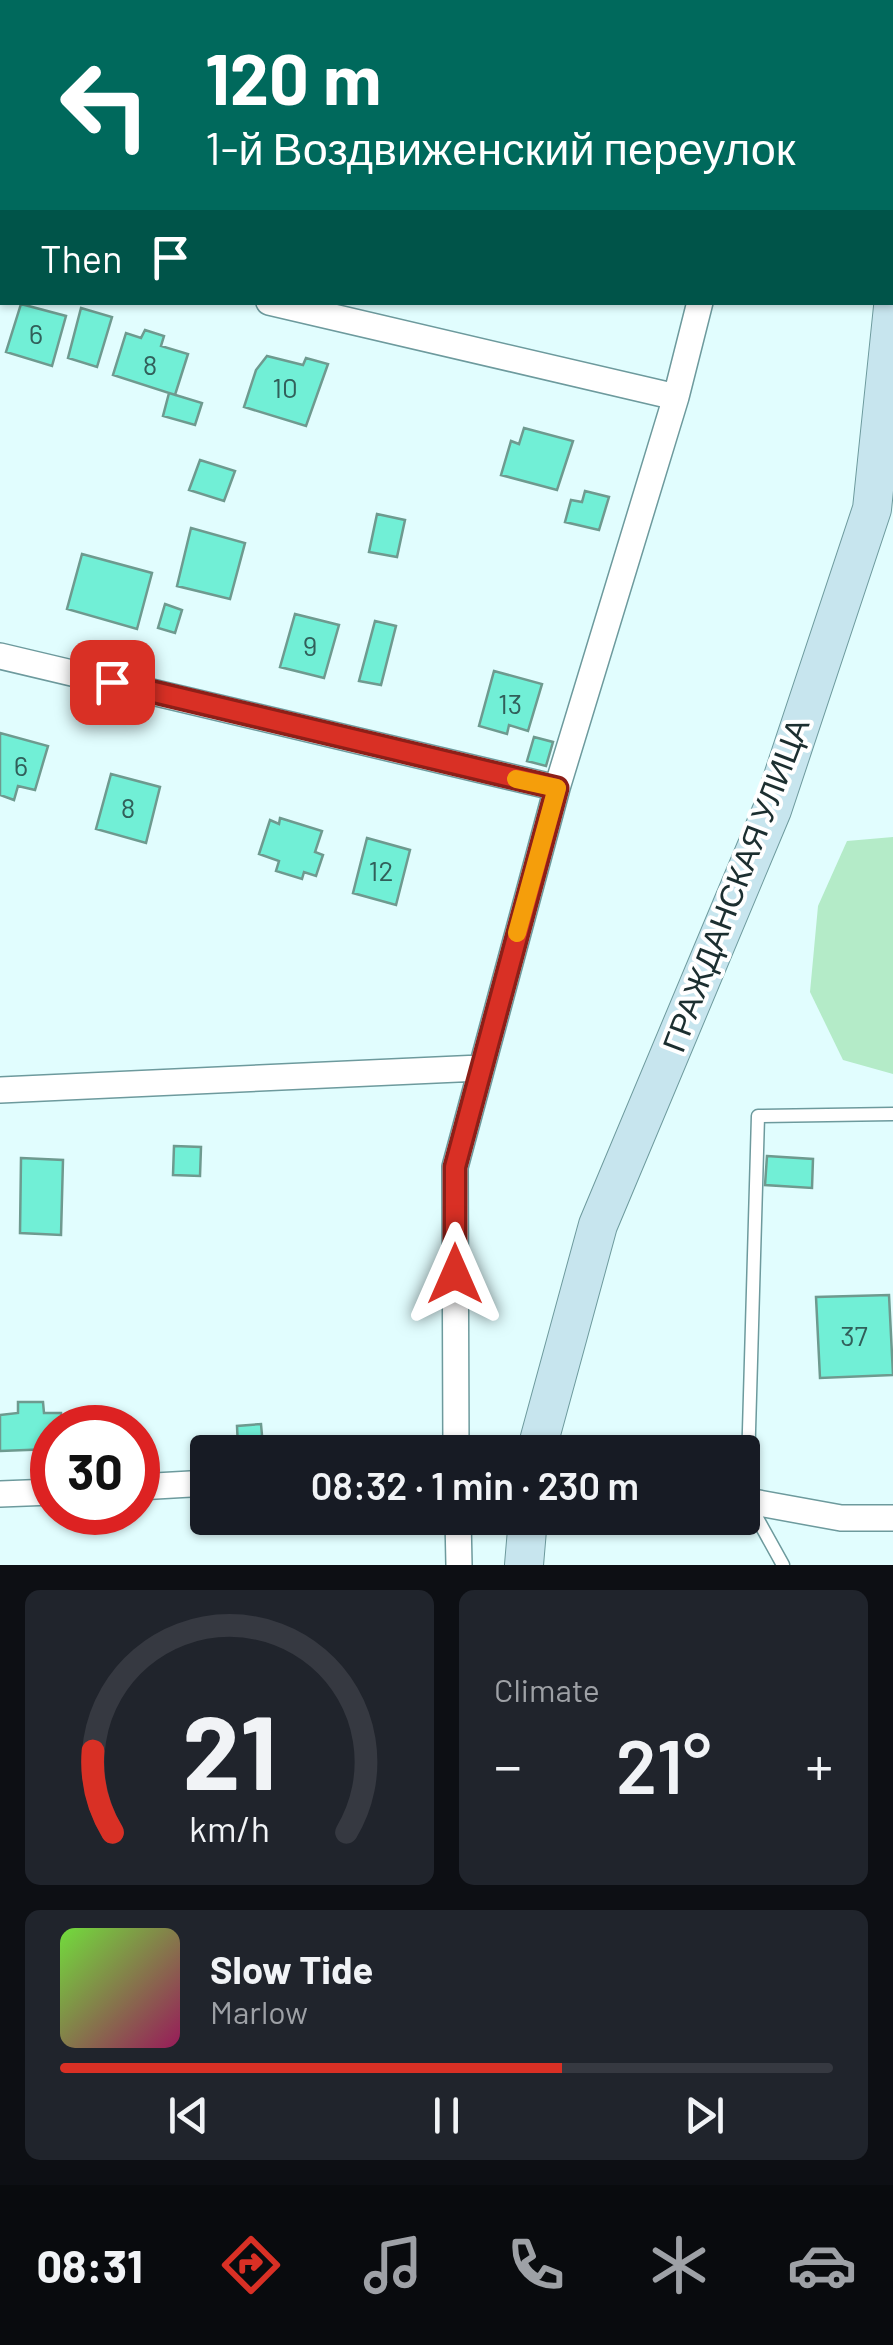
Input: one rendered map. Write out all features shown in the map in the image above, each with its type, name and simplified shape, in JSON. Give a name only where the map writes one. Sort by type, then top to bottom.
[{"type":"street","points":[[282,305],[676,398]]},
{"type":"street","points":[[456,1435],[455,1167],[557,788],[676,398],[699,305]]},
{"type":"street","name":"ГРАЖДАНСКАЯ УЛИЦА","points":[[541,1435],[598,1226],[772,810],[882,512],[893,307]]},
{"type":"street","points":[[0,656],[557,788]]},
{"type":"street","points":[[0,1090],[480,1068]]},
{"type":"street","points":[[160,1486],[190,1484]]},
{"type":"street","points":[[0,1494],[30,1493]]},
{"type":"street","points":[[760,1503],[841,1518],[893,1518]]},
{"type":"street","points":[[458,1535],[459,1565]]},
{"type":"street","points":[[524,1565],[527,1535]]},
{"type":"lane","points":[[747,1435],[758,1116],[893,1114]]},
{"type":"lane","points":[[760,1526],[783,1565]]},
{"type":"green space","points":[[893,837],[893,1074],[843,1060],[810,992],[818,906],[847,841]]},
{"type":"building","points":[[21,305],[66,316],[52,366],[6,352]]},
{"type":"building","points":[[81,308],[112,317],[97,367],[68,358]]},
{"type":"building","points":[[145,330],[164,336],[161,346],[188,354],[175,395],[113,375],[126,333],[141,338]]},
{"type":"building","points":[[267,356],[303,365],[306,358],[328,364],[306,426],[244,407],[256,370]]},
{"type":"building","points":[[169,393],[202,403],[195,425],[163,416]]},
{"type":"building","points":[[524,428],[573,441],[557,490],[501,475],[511,441],[519,444]]},
{"type":"building","points":[[200,460],[235,471],[224,501],[189,490]]},
{"type":"building","points":[[585,491],[609,497],[599,530],[565,522],[571,500],[582,502]]},
{"type":"building","points":[[377,514],[405,520],[397,557],[369,552]]},
{"type":"building","points":[[191,528],[245,543],[230,599],[177,586]]},
{"type":"building","points":[[82,554],[152,573],[137,629],[67,609]]},
{"type":"building","points":[[165,604],[182,610],[175,633],[158,628]]},
{"type":"building","points":[[295,614],[339,625],[324,678],[280,667]]},
{"type":"building","points":[[375,621],[396,626],[381,685],[359,681]]},
{"type":"building","points":[[494,671],[542,684],[528,731],[509,725],[507,734],[479,726]]},
{"type":"building","points":[[0,733],[48,746],[35,790],[18,786],[14,800],[0,795]]},
{"type":"building","points":[[534,737],[553,742],[546,766],[527,761]]},
{"type":"building","points":[[111,774],[160,787],[146,843],[96,829]]},
{"type":"building","points":[[280,818],[322,831],[315,852],[323,855],[316,876],[304,872],[302,879],[276,871],[279,861],[259,854],[270,820],[279,824]]},
{"type":"building","points":[[367,838],[410,850],[396,905],[353,893]]},
{"type":"building","points":[[174,1146],[201,1147],[200,1176],[173,1175]]},
{"type":"building","points":[[767,1156],[813,1159],[812,1188],[765,1185]]},
{"type":"building","points":[[21,1158],[63,1160],[61,1235],[20,1233]]},
{"type":"building","points":[[889,1295],[893,1375],[820,1378],[816,1297]]},
{"type":"building","points":[[18,1402],[43,1402],[30,1405],[30,1450],[0,1451],[0,1415],[18,1413]]},
{"type":"building","points":[[261,1424],[262,1435],[237,1435],[237,1426]]},
{"type":"slow traffic","points":[[516,779],[557,788],[517,933]]},
{"type":"route","points":[[112,682],[557,788],[455,1167],[455,1274]]}]
